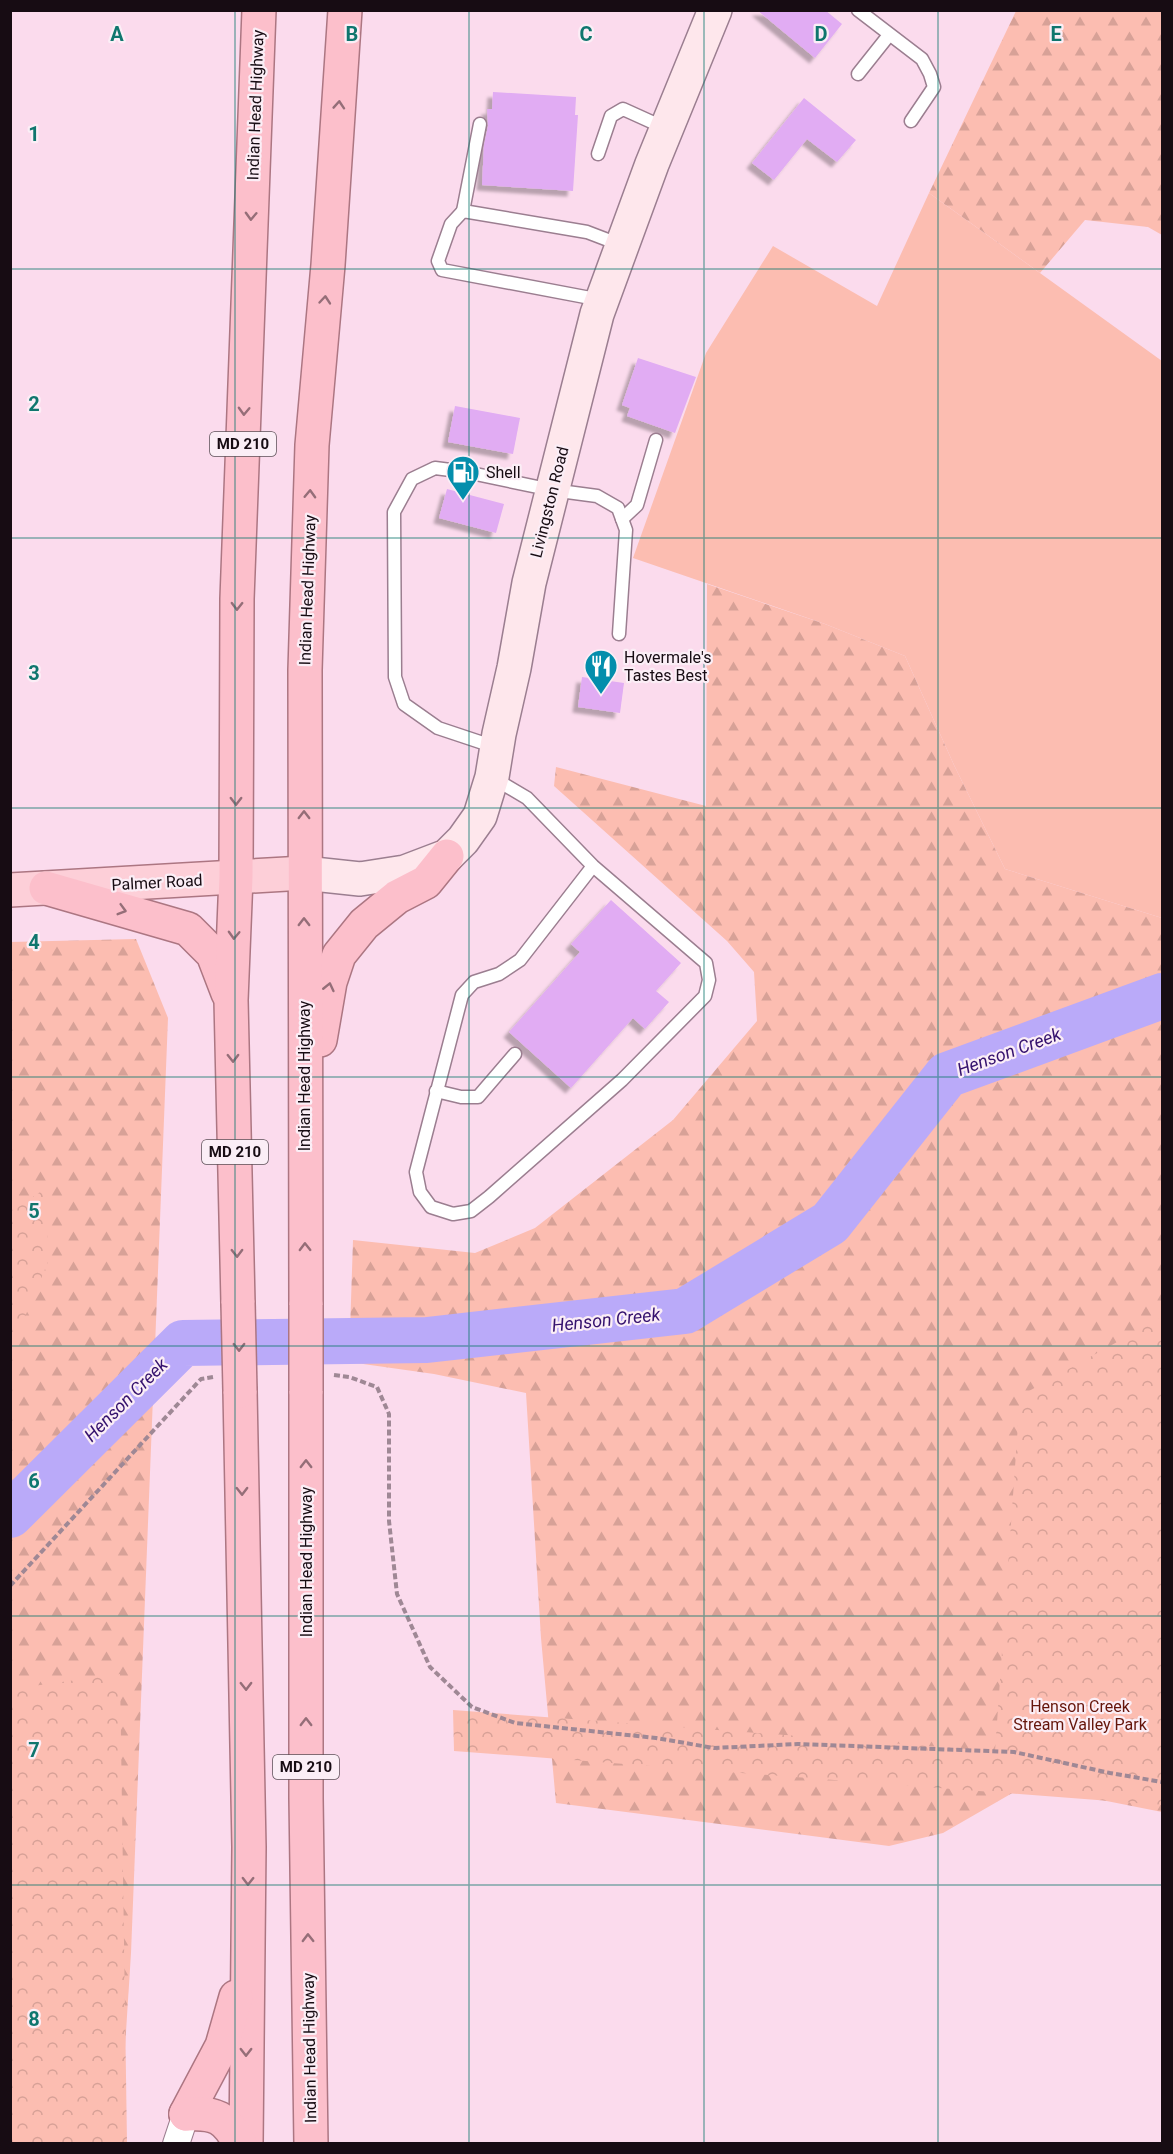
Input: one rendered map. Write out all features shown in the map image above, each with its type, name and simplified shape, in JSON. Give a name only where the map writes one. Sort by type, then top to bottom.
[{"type":"highway","name":"Indian Head Highway","points":[[246,2144],[249,1847],[229,1384],[238,1303],[231,1000],[236,877],[237,599],[259,10]]},
{"type":"highway","name":"Indian Head Highway","points":[[310,2144],[306,1798],[316,1383],[306,1305],[305,670],[312,445],[328,265],[345,10]]},
{"type":"highway","points":[[304,1127],[330,982],[339,955],[364,924],[397,897],[426,882],[447,856]]},
{"type":"highway","points":[[46,888],[188,929],[213,954],[231,1000]]},
{"type":"highway","points":[[181,2129],[222,2046],[247,1952]]},
{"type":"highway","points":[[181,2129],[204,2113],[214,2115],[231,2128],[240,2144]]},
{"type":"main road","name":"Livingston Road","points":[[304,873],[360,879],[405,872],[447,856],[463,840],[480,816],[495,762],[529,583],[602,300],[666,129],[715,10]]},
{"type":"main road","name":"Palmer Road","points":[[10,890],[304,873]]},
{"type":"lane","points":[[858,10],[922,59],[930,74],[934,87],[910,122]]},
{"type":"lane","points":[[858,74],[889,34]]},
{"type":"lane","points":[[598,154],[611,116],[623,109],[666,129]]},
{"type":"lane","points":[[480,124],[463,211],[451,224],[438,261],[442,270],[602,300]]},
{"type":"lane","points":[[463,211],[587,232],[622,245]]},
{"type":"lane","points":[[622,519],[637,506],[656,440]]},
{"type":"lane","points":[[593,866],[520,960],[499,974],[474,982],[462,995],[417,1172],[420,1192],[431,1207],[453,1214],[471,1211],[622,1080],[705,996],[710,980],[706,963],[593,866],[495,762],[438,728],[404,704],[395,677],[394,512],[412,479],[435,468],[466,472],[552,490],[597,496],[618,508],[626,530],[619,634]]},
{"type":"lane","points":[[436,1091],[461,1097],[478,1097],[515,1054]]},
{"type":"path","points":[[316,1383],[349,1377],[377,1387],[388,1414],[389,1521],[397,1594],[430,1667],[472,1707],[515,1723],[657,1738],[714,1748],[798,1744],[1014,1752],[1162,1782]]},
{"type":"path","points":[[10,1586],[201,1379],[229,1384]]},
{"type":"green space","points":[[1016,11],[1162,11],[1162,235],[1148,227],[1085,220],[1040,273],[929,193]]},
{"type":"green space","points":[[929,193],[1162,361],[1162,918],[1005,869],[954,765],[905,656],[825,624],[633,558],[706,353],[773,246],[877,306]]},
{"type":"green space","points":[[707,584],[825,624],[905,656],[954,765],[1005,869],[1162,918],[1162,1812],[1026,1785],[943,1833],[889,1846],[556,1803],[541,1638],[526,1393],[434,1374],[349,1362],[353,1240],[475,1253],[535,1228],[673,1120],[757,1021],[754,972],[727,941],[554,786],[556,767],[706,806]]},
{"type":"green space","points":[[136,939],[168,1018],[131,1953],[119,2143],[11,2143],[10,942]]},
{"type":"green space","points":[[46,1188],[48,1262],[11,1350],[11,1212]]},
{"type":"green space","name":"Henson Creek Stream Valley Park","points":[[1162,1317],[1162,1805],[454,1751],[453,1710],[995,1751],[1020,1396]]},
{"type":"green space","points":[[120,1674],[127,2143],[11,2143],[11,1689]]},
{"type":"building","points":[[757,10],[825,10],[842,24],[815,58]]},
{"type":"building","points":[[493,92],[576,97],[575,115],[578,115],[573,191],[482,185],[484,145],[488,126],[487,109],[492,109]]},
{"type":"building","points":[[804,98],[856,140],[837,162],[807,139],[774,180],[752,163]]},
{"type":"building","points":[[638,358],[696,377],[675,433],[627,416],[630,408],[622,405]]},
{"type":"building","points":[[455,406],[520,418],[513,454],[448,442]]},
{"type":"building","points":[[447,489],[504,504],[496,533],[439,518]]},
{"type":"building","name":"Hovermale's Tastes Best","points":[[582,677],[624,683],[620,713],[578,707]]},
{"type":"building","points":[[611,900],[681,963],[656,991],[669,1002],[645,1029],[633,1018],[571,1088],[509,1032],[580,952],[571,944]]},
{"type":"waterway","name":"Henson Creek","points":[[10,1515],[183,1343],[427,1340],[685,1311],[830,1223],[947,1075],[1162,996]]},
{"type":"place","name":"Shell","points":[[463,501]]},
{"type":"place","name":"Hovermale's Tastes Best","points":[[601,695]]}]
